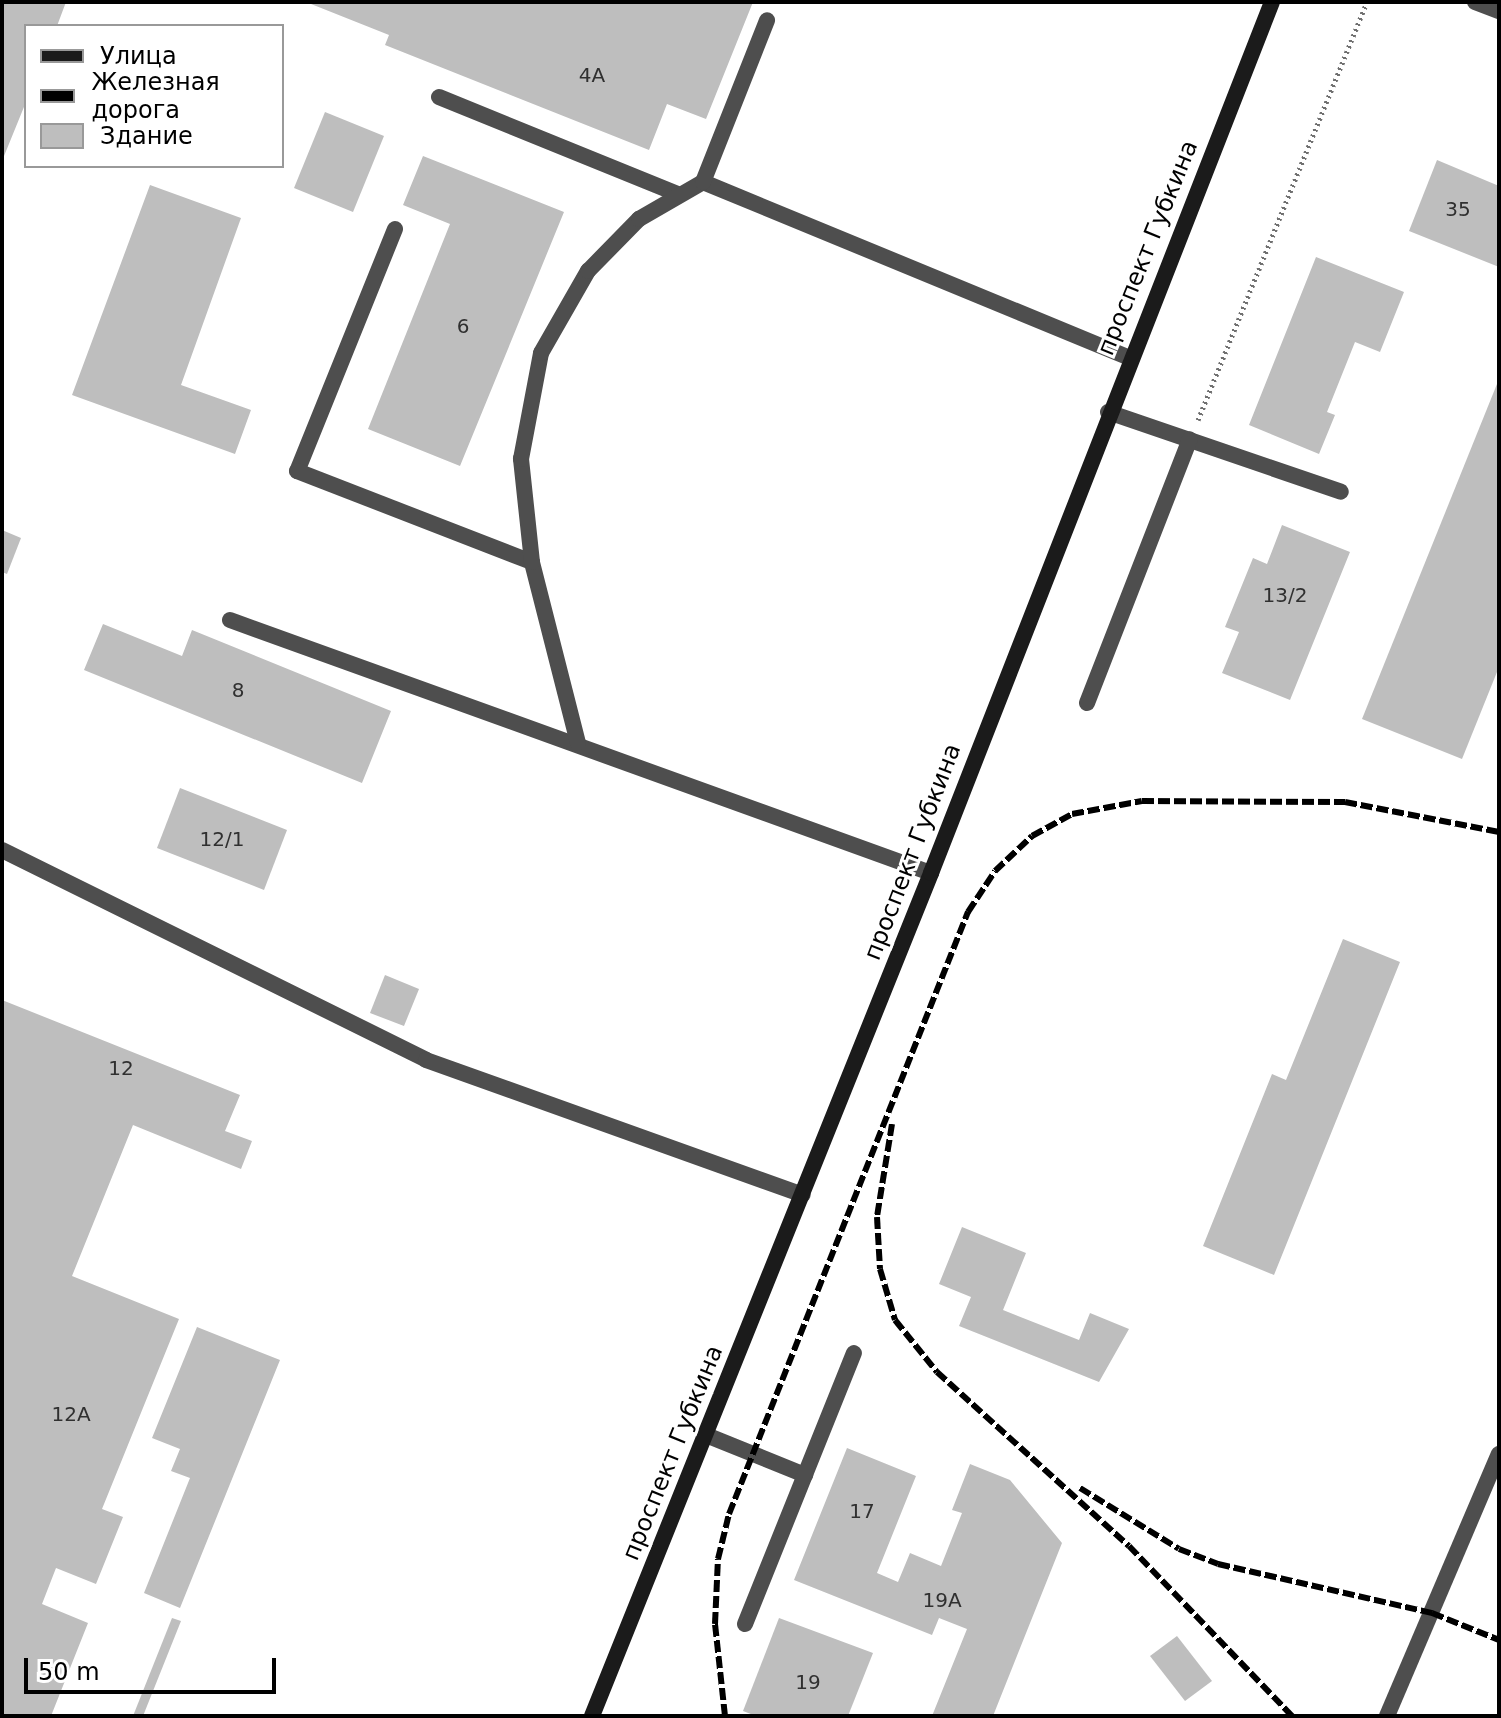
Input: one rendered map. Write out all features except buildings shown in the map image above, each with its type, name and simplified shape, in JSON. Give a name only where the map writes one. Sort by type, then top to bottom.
[{"type":"main road","name":"проспект Губкина","points":[[592,1716],[931,873],[1108,412],[1272,2]]},
{"type":"lane","points":[[1475,2],[1499,11]]},
{"type":"lane","points":[[578,743],[532,562],[521,459],[541,353],[588,271],[639,219],[703,182],[767,20]]},
{"type":"lane","points":[[439,97],[678,194]]},
{"type":"lane","points":[[703,182],[1130,358]]},
{"type":"lane","points":[[395,229],[297,471],[532,562]]},
{"type":"lane","points":[[1108,412],[1341,492]]},
{"type":"lane","points":[[1087,703],[1190,439]]},
{"type":"lane","points":[[230,620],[578,743],[931,873]]},
{"type":"lane","points":[[2,850],[426,1060],[803,1195]]},
{"type":"lane","points":[[745,1624],[854,1353]]},
{"type":"lane","points":[[706,1435],[805,1475]]},
{"type":"lane","points":[[1387,1716],[1499,1454]]},
{"type":"path","points":[[1190,439],[1367,2]]},
{"type":"railway","points":[[725,1716],[715,1624],[718,1559],[729,1514],[968,912],[995,871],[1032,836],[1072,814],[1142,801],[1345,802],[1499,832]]},
{"type":"railway","points":[[892,1124],[877,1217],[880,1269],[895,1320],[937,1372],[1129,1546],[1292,1716]]},
{"type":"railway","points":[[1080,1488],[1179,1549],[1218,1564],[1432,1613],[1499,1640]]}]
